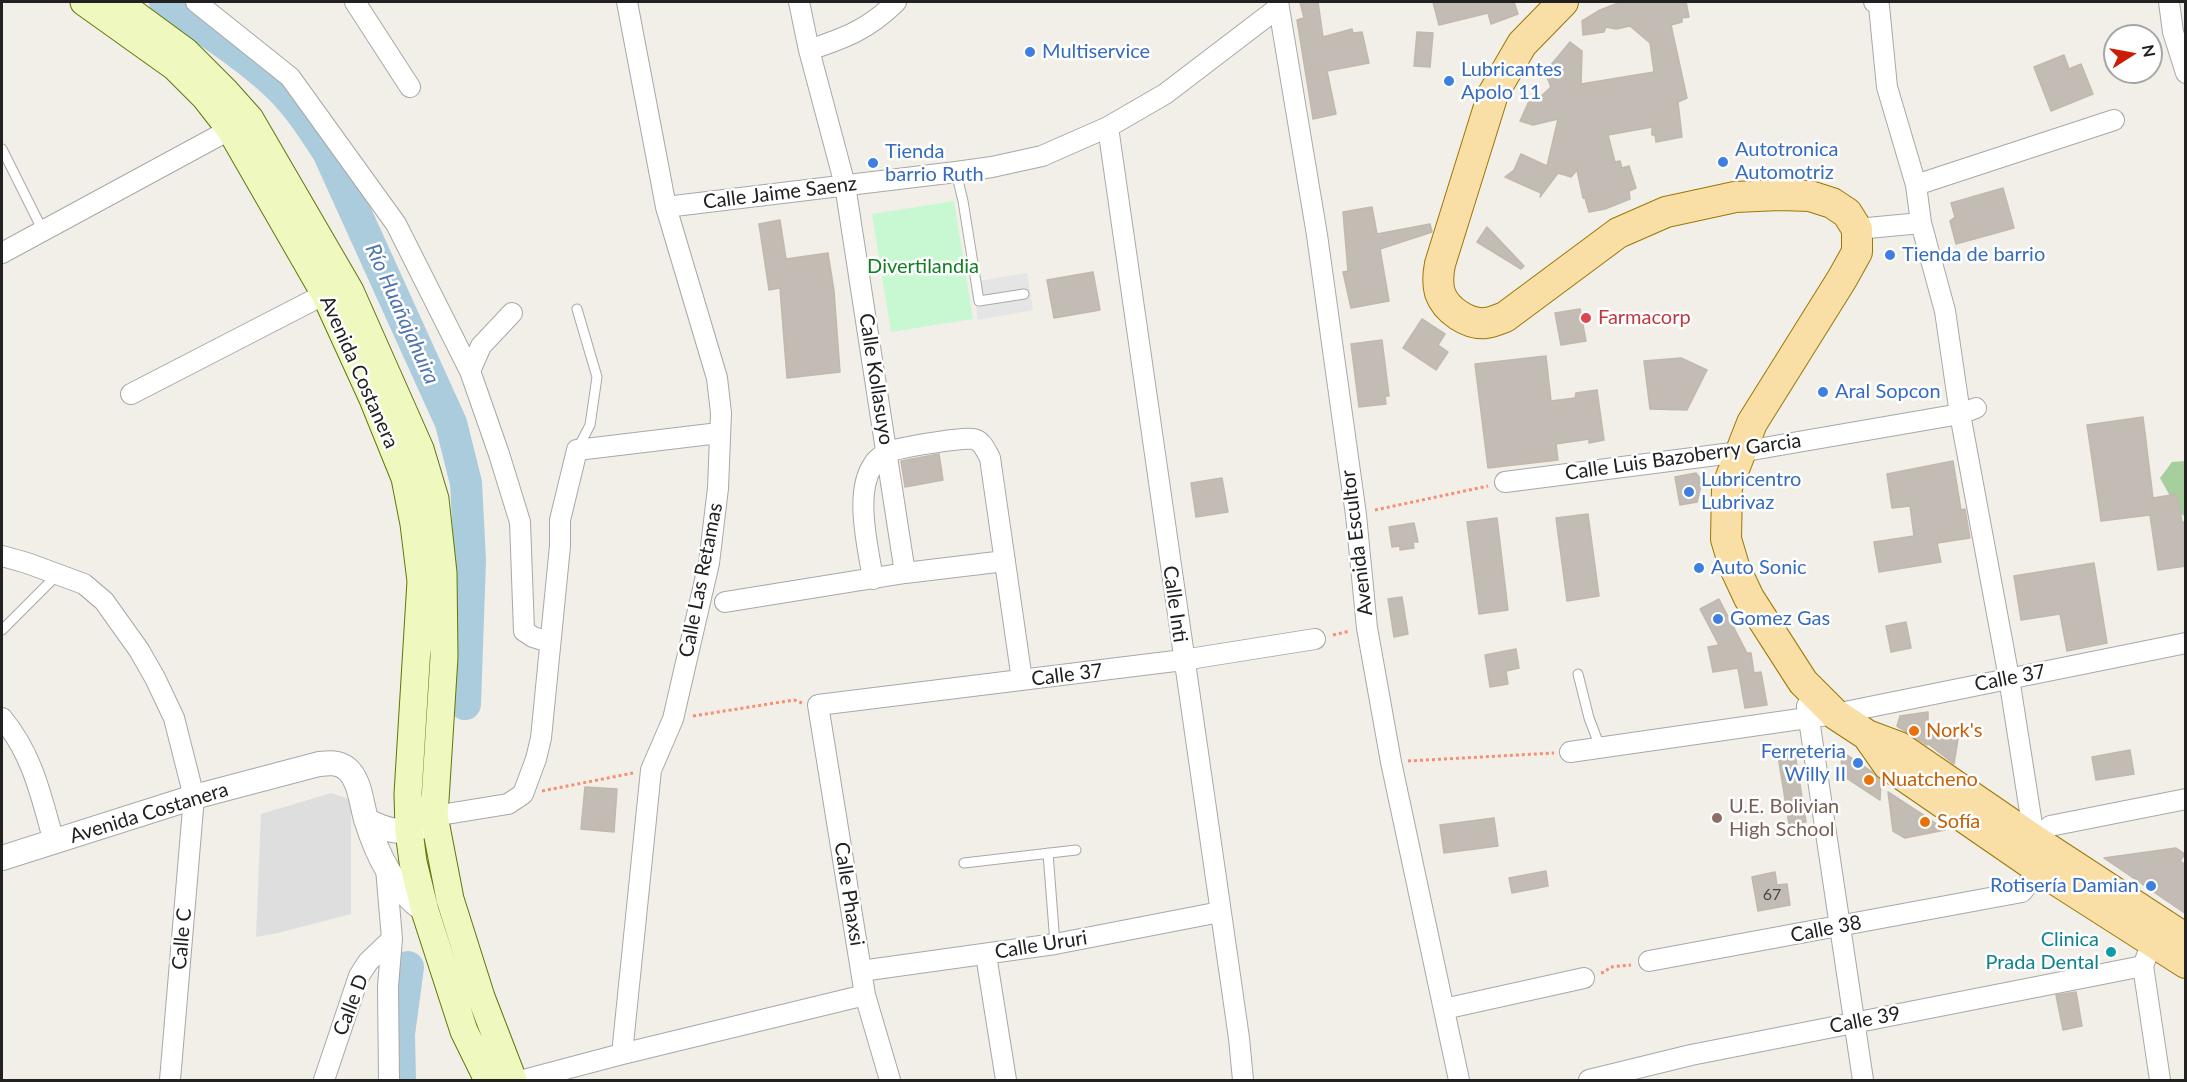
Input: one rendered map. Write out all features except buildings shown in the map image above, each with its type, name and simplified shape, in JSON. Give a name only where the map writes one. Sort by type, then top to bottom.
[{"type":"main road","name":"Avenida Costanera","points":[[84,2],[175,67],[205,97],[240,124],[350,291],[420,449],[435,499],[443,573],[444,657],[434,816],[450,899],[459,930],[481,997],[513,1080]]},
{"type":"main road","name":"Avenida Costanera","points":[[118,2],[186,52],[225,91],[326,294],[405,477],[422,581],[408,794],[413,862],[425,911],[464,1031],[488,1080]]},
{"type":"main road","points":[[1563,2],[1522,44],[1493,94],[1440,264],[1437,280],[1441,295],[1451,310],[1466,320],[1486,323],[1505,317],[1618,233],[1666,212],[1735,197],[1810,196],[1832,203],[1847,213],[1857,229],[1857,252],[1752,423],[1726,487],[1726,539],[1734,566],[1749,598],[1822,716],[1867,735],[1888,765],[2038,855],[2152,943],[2186,963]]},
{"type":"main road","points":[[2152,943],[2186,939]]},
{"type":"main road","points":[[464,1031],[490,1071],[503,1080]]},
{"type":"street","points":[[196,2],[290,77],[396,224],[470,371],[499,454],[519,522],[524,631],[533,637],[549,642]]},
{"type":"street","points":[[355,2],[410,87]]},
{"type":"street","name":"Calle Las Retamas","points":[[622,1054],[651,770],[673,720],[709,562],[718,488],[721,413],[717,378],[666,207],[627,2]]},
{"type":"street","name":"Calle Kollasuyo","points":[[799,2],[809,50],[845,185],[905,573]]},
{"type":"street","points":[[809,50],[844,39],[880,18],[896,2]]},
{"type":"street","points":[[1874,2],[1879,6],[1887,87],[1916,185],[1921,223],[1945,311],[1968,411],[2038,855]]},
{"type":"street","points":[[2169,2],[2173,32],[2186,73]]},
{"type":"street","name":"Calle Jaime Saenz","points":[[666,207],[956,172],[1042,156],[1108,127],[1165,94],[1278,4]]},
{"type":"street","name":"Avenida Escultor","points":[[1278,4],[1317,235],[1356,514],[1367,628],[1391,762],[1459,1080]]},
{"type":"street","points":[[1916,185],[2114,120]]},
{"type":"street","points":[[2,253],[240,124]]},
{"type":"street","name":"Calle Inti","points":[[1108,127],[1239,1038],[1243,1080]]},
{"type":"street","points":[[1857,229],[1921,223]]},
{"type":"street","points":[[131,394],[326,294]]},
{"type":"street","points":[[470,371],[481,346],[512,313]]},
{"type":"street","name":"Calle Luis Bazoberry Garcia","points":[[1505,482],[1740,452],[1968,411]]},
{"type":"street","points":[[366,820],[384,829],[409,831],[417,829],[434,816],[508,804],[523,794],[541,738],[560,546],[560,520],[576,450],[719,433]]},
{"type":"street","points":[[873,579],[864,520],[864,488],[873,465],[888,452],[974,438],[983,444],[990,458],[1022,680]]},
{"type":"street","name":"Calle C","points":[[2,556],[84,584],[104,601],[139,650],[174,718],[194,797],[170,1080]]},
{"type":"street","points":[[725,602],[905,573],[1005,561]]},
{"type":"street","name":"Calle 37","points":[[818,705],[1183,660],[1315,639]]},
{"type":"street","name":"Calle 37","points":[[1570,752],[1822,716],[2186,643]]},
{"type":"street","name":"Calle Phaxsi","points":[[818,705],[865,995],[890,1080]]},
{"type":"street","points":[[1822,716],[1840,926],[1863,1080]]},
{"type":"street","points":[[2,718],[24,748],[33,768],[54,842]]},
{"type":"street","name":"Avenida Costanera","points":[[2,858],[194,797],[319,764],[334,763],[345,768],[356,780],[366,820],[386,868],[411,901],[425,911]]},
{"type":"street","name":"Calle 38","points":[[1648,961],[2022,892],[2050,826],[2186,799]]},
{"type":"street","points":[[386,868],[392,939],[388,986],[389,1080]]},
{"type":"street","name":"Calle Ururi","points":[[861,971],[1055,944],[1220,912]]},
{"type":"street","name":"Calle D","points":[[324,1080],[356,982],[368,962],[392,939]]},
{"type":"street","points":[[2152,943],[2158,1080]]},
{"type":"street","name":"Calle 39","points":[[1589,1080],[1692,1055],[1855,1022],[2152,943]]},
{"type":"street","points":[[986,954],[1006,1080]]},
{"type":"street","points":[[1444,1009],[1584,978]]},
{"type":"street","points":[[524,1080],[865,995]]},
{"type":"lane","points":[[2,149],[43,231]]},
{"type":"lane","points":[[956,172],[980,301],[1024,294]]},
{"type":"lane","points":[[576,450],[590,425],[597,377],[577,309]]},
{"type":"lane","points":[[2,630],[58,574]]},
{"type":"lane","points":[[1578,674],[1589,718],[1600,747]]},
{"type":"lane","points":[[964,863],[1076,850]]},
{"type":"lane","points":[[1048,853],[1055,944]]},
{"type":"path","points":[[1356,514],[1505,482]]},
{"type":"path","points":[[1315,639],[1367,628]]},
{"type":"path","points":[[673,720],[794,700],[808,705],[818,705]]},
{"type":"path","points":[[1391,762],[1570,752]]},
{"type":"path","points":[[523,794],[651,770]]},
{"type":"path","points":[[1605,972],[1610,967],[1625,967],[1648,961]]},
{"type":"shaded area","points":[[1027,273],[1033,310],[978,320],[972,282]]},
{"type":"shaded area","points":[[331,793],[351,800],[351,914],[256,937],[261,814]]},
{"type":"green space","name":"Divertilandia","points":[[954,201],[973,319],[891,332],[872,214]]},
{"type":"green space","points":[[2185,461],[2185,516],[2180,514],[2160,478],[2172,462]]},
{"type":"waterway","name":"Río Huañajahuira","points":[[165,2],[251,63],[277,85],[311,126],[328,152],[451,423],[466,483],[470,560],[465,704]]},
{"type":"waterway","name":"Río Huañajahuira","points":[[400,1080],[399,1034],[408,967]]},
{"type":"place","name":"Multiservice","points":[[1030,52]]},
{"type":"place","name":"Lubricantes Apolo 11","points":[[1449,81]]},
{"type":"place","name":"Autotronica Automotriz","points":[[1723,162]]},
{"type":"place","name":"Tienda barrio Ruth","points":[[873,163]]},
{"type":"place","name":"Tienda de barrio","points":[[1890,255]]},
{"type":"place","name":"Farmacorp","points":[[1586,318]]},
{"type":"place","name":"Aral Sopcon","points":[[1823,392]]},
{"type":"place","name":"Lubricentro Lubrivaz","points":[[1689,492]]},
{"type":"place","name":"Auto Sonic","points":[[1699,568]]},
{"type":"place","name":"Gomez Gas","points":[[1718,619]]},
{"type":"place","name":"Nork's","points":[[1914,731]]},
{"type":"place","name":"Ferreteria Willy II","points":[[1858,763]]},
{"type":"place","name":"Nuatcheno","points":[[1869,780]]},
{"type":"place","name":"U.E. Bolivian High School","points":[[1717,818]]},
{"type":"place","name":"Sofía","points":[[1925,822]]},
{"type":"place","name":"Rotisería Damian","points":[[2151,886]]},
{"type":"place","name":"Clinica Prada Dental","points":[[2111,952]]}]
